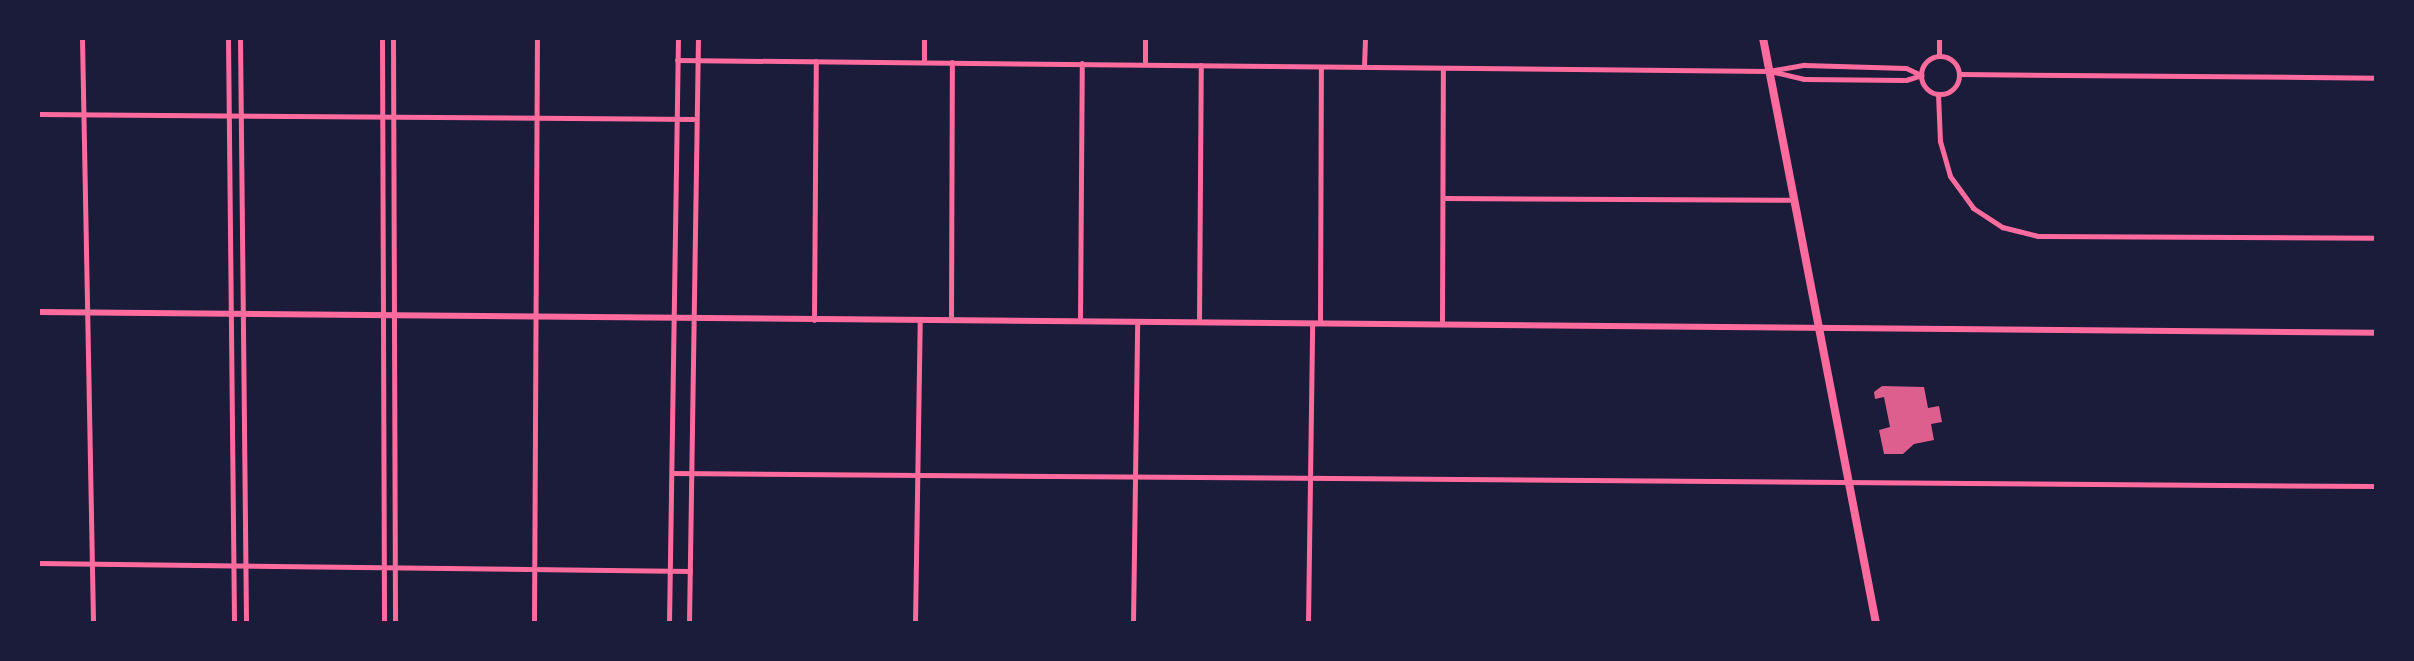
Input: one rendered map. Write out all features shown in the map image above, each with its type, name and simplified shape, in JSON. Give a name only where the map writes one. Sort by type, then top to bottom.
[{"type":"main road","points":[[1763,38],[1876,623]]},
{"type":"street","points":[[82,38],[93,623]]},
{"type":"street","points":[[228,38],[234,623]]},
{"type":"street","points":[[240,38],[246,623]]},
{"type":"street","points":[[382,38],[384,623]]},
{"type":"street","points":[[393,38],[395,623]]},
{"type":"street","points":[[534,623],[537,38]]},
{"type":"street","points":[[669,623],[678,38]]},
{"type":"street","points":[[689,623],[698,38]]},
{"type":"street","points":[[924,38],[924,62]]},
{"type":"street","points":[[1145,38],[1145,64]]},
{"type":"street","points":[[1364,67],[1365,38]]},
{"type":"street","points":[[1939,38],[1939,56]]},
{"type":"street","points":[[677,60],[1769,71],[1833,66],[1906,68],[1921,75],[1927,88],[1938,94],[1951,91],[1959,74],[1955,63],[1939,56],[1928,60],[1921,75],[1906,80],[1804,79],[1769,71]]},
{"type":"street","points":[[814,320],[816,61]]},
{"type":"street","points":[[951,320],[952,62]]},
{"type":"street","points":[[1080,321],[1082,63]]},
{"type":"street","points":[[1199,322],[1201,65]]},
{"type":"street","points":[[1308,623],[1321,67]]},
{"type":"street","points":[[1442,323],[1443,68]]},
{"type":"street","points":[[1959,74],[2376,78]]},
{"type":"street","points":[[1938,94],[1940,141],[1950,176],[1973,208],[2002,227],[2038,236],[2376,238]]},
{"type":"street","points":[[38,114],[696,119]]},
{"type":"street","points":[[1443,198],[1796,200]]},
{"type":"street","points":[[38,312],[2376,333]]},
{"type":"street","points":[[915,623],[920,320]]},
{"type":"street","points":[[1133,623],[1137,321]]},
{"type":"street","points":[[672,473],[2376,486]]},
{"type":"street","points":[[38,563],[690,571]]},
{"type":"building","points":[[1882,386],[1924,387],[1928,408],[1939,406],[1942,422],[1931,424],[1934,440],[1914,444],[1903,454],[1884,454],[1879,430],[1890,427],[1884,397],[1875,399],[1874,392]]}]
